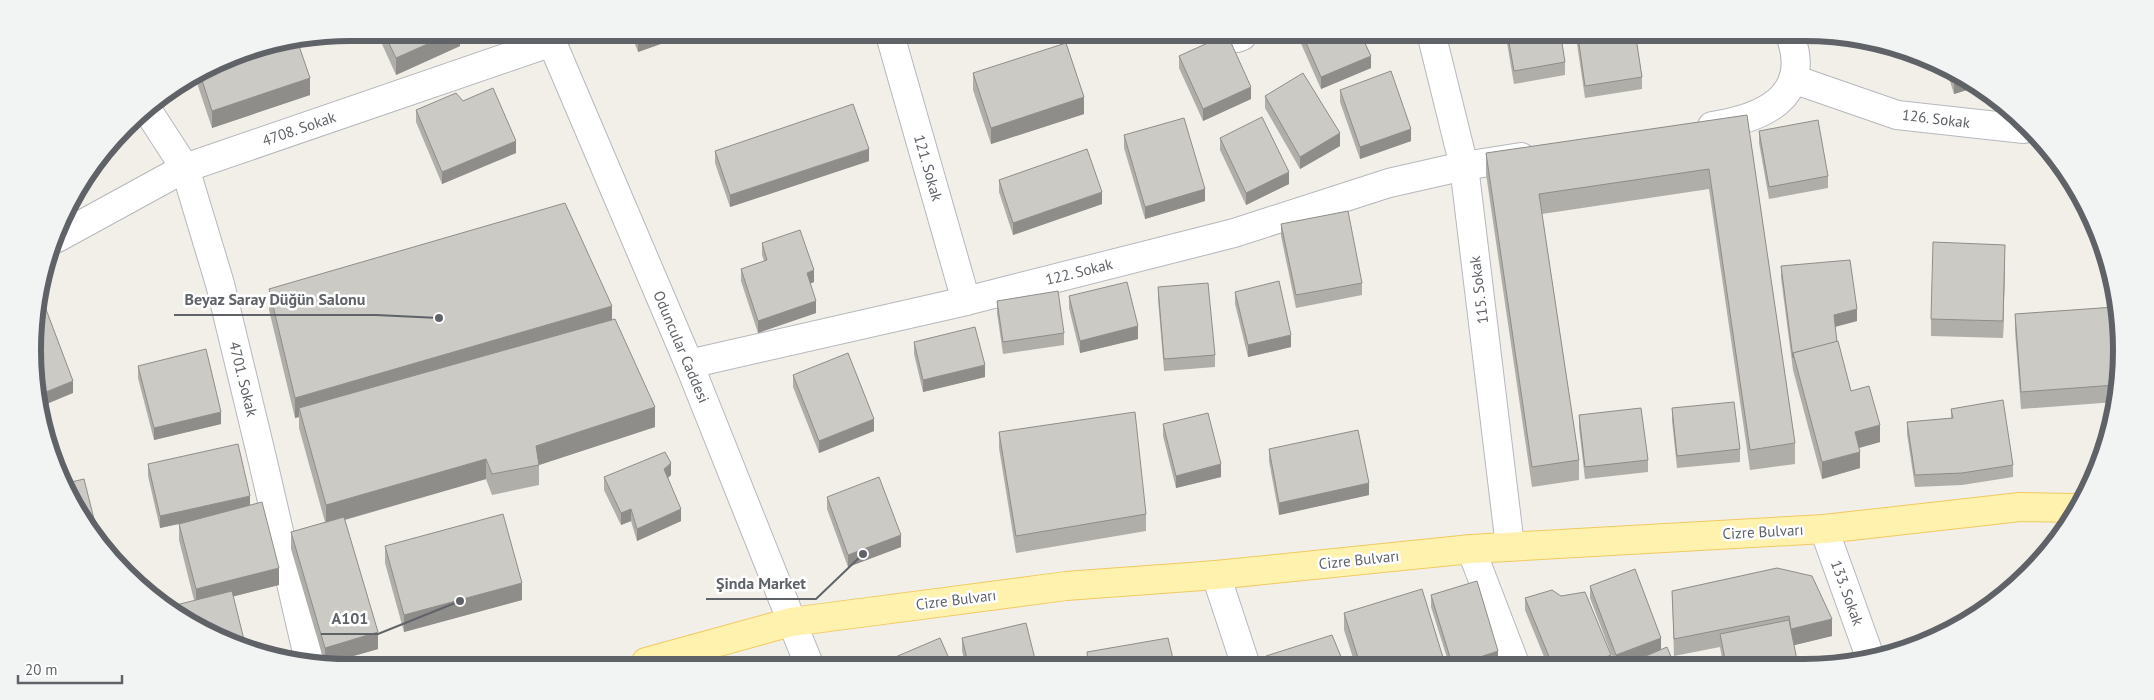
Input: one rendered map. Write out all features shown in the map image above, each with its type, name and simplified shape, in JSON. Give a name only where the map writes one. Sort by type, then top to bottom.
[{"type":"main road","name":"Cizre Bulvarı","points":[[657,659],[790,622],[1066,586],[1216,575],[1510,546],[1824,529],[2020,506],[2069,508]]},
{"type":"street","name":"4708. Sokak","points":[[64,234],[185,168],[542,41]]},
{"type":"street","name":"Oduncular Caddesi","points":[[551,41],[689,364],[790,622],[807,659]]},
{"type":"street","name":"121. Sokak","points":[[892,41],[966,301]]},
{"type":"street","name":"115. Sokak","points":[[1433,41],[1464,166],[1510,546]]},
{"type":"street","points":[[1685,131],[1733,123],[1766,111],[1786,95],[1793,79],[1795,50],[1792,41]]},
{"type":"street","name":"126. Sokak","points":[[1793,79],[1897,115],[2018,128]]},
{"type":"street","name":"4701. Sokak","points":[[150,115],[185,168],[222,293],[266,471],[308,656]]},
{"type":"street","name":"122. Sokak","points":[[689,364],[966,301],[1234,232],[1388,183],[1464,166],[1541,154]]},
{"type":"street","name":"133. Sokak","points":[[1824,529],[1868,652]]},
{"type":"street","points":[[1471,549],[1513,659]]},
{"type":"street","points":[[1216,575],[1244,659]]},
{"type":"building","points":[[388,41],[434,41],[396,58]]},
{"type":"building","points":[[1212,41],[1230,41],[1251,87],[1203,109],[1179,56]]},
{"type":"building","points":[[1305,41],[1364,41],[1371,56],[1321,77]]},
{"type":"building","points":[[1509,41],[1562,41],[1565,62],[1514,71]]},
{"type":"building","points":[[1579,41],[1636,41],[1642,77],[1585,86]]},
{"type":"building","points":[[1066,43],[1084,97],[991,128],[973,73]]},
{"type":"building","points":[[299,46],[310,78],[212,111],[202,80],[213,73],[251,58]]},
{"type":"building","points":[[1391,71],[1411,129],[1360,147],[1340,90]]},
{"type":"building","points":[[1303,73],[1340,133],[1300,157],[1265,96]]},
{"type":"building","points":[[493,88],[516,141],[442,172],[416,110],[456,93],[463,101]]},
{"type":"building","points":[[853,104],[869,149],[730,195],[715,151]]},
{"type":"building","points":[[1747,115],[1795,443],[1750,450],[1709,169],[1539,194],[1579,460],[1532,467],[1486,153]]},
{"type":"building","points":[[1262,117],[1289,172],[1246,193],[1220,138]]},
{"type":"building","points":[[1184,118],[1205,189],[1145,207],[1124,135]]},
{"type":"building","points":[[1818,120],[1828,176],[1769,187],[1759,131]]},
{"type":"building","points":[[1087,149],[1102,192],[1013,223],[999,180]]},
{"type":"building","points":[[565,203],[612,306],[295,398],[269,289]]},
{"type":"building","points":[[1348,211],[1362,283],[1296,295],[1281,224]]},
{"type":"building","points":[[800,230],[814,270],[807,273],[816,301],[758,321],[741,269],[767,260],[762,243]]},
{"type":"building","points":[[1933,242],[2005,245],[2003,321],[1931,319]]},
{"type":"building","points":[[1850,260],[1857,309],[1834,315],[1837,342],[1793,353],[1793,358],[1781,266]]},
{"type":"building","points":[[1279,281],[1291,335],[1248,345],[1235,292]]},
{"type":"building","points":[[1127,282],[1138,326],[1080,341],[1069,296]]},
{"type":"building","points":[[1208,283],[1215,355],[1164,359],[1158,287]]},
{"type":"building","points":[[1058,291],[1064,333],[1003,342],[997,301]]},
{"type":"building","points":[[45,306],[73,381],[44,393],[41,350]]},
{"type":"building","points":[[2110,307],[2113,350],[2110,385],[2021,392],[2015,314]]},
{"type":"building","points":[[615,319],[655,407],[536,446],[539,465],[492,474],[486,459],[326,505],[299,408]]},
{"type":"building","points":[[975,327],[985,365],[923,380],[914,342]]},
{"type":"building","points":[[1838,341],[1851,391],[1869,386],[1880,425],[1855,432],[1860,452],[1822,462],[1793,353]]},
{"type":"building","points":[[206,349],[221,412],[154,428],[138,366]]},
{"type":"building","points":[[848,353],[874,419],[819,441],[793,375]]},
{"type":"building","points":[[2003,400],[2013,465],[1962,473],[1915,475],[1907,422],[1953,418],[1951,409]]},
{"type":"building","points":[[1734,402],[1740,449],[1677,456],[1672,408]]},
{"type":"building","points":[[1641,408],[1648,460],[1585,467],[1579,415]]},
{"type":"building","points":[[1135,412],[1146,514],[1016,536],[999,432]]},
{"type":"building","points":[[1208,413],[1221,464],[1176,476],[1163,424]]},
{"type":"building","points":[[1358,430],[1369,483],[1279,503],[1269,449]]},
{"type":"building","points":[[238,444],[250,496],[160,516],[148,464]]},
{"type":"building","points":[[665,452],[671,463],[664,469],[681,509],[637,529],[631,509],[621,513],[604,477]]},
{"type":"building","points":[[879,477],[901,535],[848,555],[827,497]]},
{"type":"building","points":[[84,479],[96,526],[73,487],[71,482]]},
{"type":"building","points":[[262,502],[279,568],[196,589],[179,524]]},
{"type":"building","points":[[503,514],[522,583],[404,615],[385,546]]},
{"type":"building","points":[[344,517],[378,632],[325,648],[291,532]]},
{"type":"building","points":[[1777,568],[1812,576],[1832,619],[1791,629],[1789,616],[1674,639],[1672,591]]},
{"type":"building","points":[[1635,569],[1661,638],[1616,655],[1590,586]]},
{"type":"building","points":[[1477,581],[1498,651],[1474,659],[1450,659],[1431,595]]},
{"type":"building","points":[[1422,589],[1443,659],[1358,659],[1344,613]]},
{"type":"building","points":[[1552,590],[1561,596],[1585,592],[1611,655],[1601,659],[1550,659],[1525,598]]},
{"type":"building","points":[[232,591],[244,639],[213,627],[176,605]]},
{"type":"building","points":[[1789,620],[1797,659],[1725,659],[1720,634]]},
{"type":"building","points":[[1026,623],[1035,659],[967,659],[962,638]]},
{"type":"building","points":[[1332,635],[1342,659],[1267,659],[1266,656]]},
{"type":"building","points":[[940,638],[949,659],[893,659]]},
{"type":"building","points":[[1168,638],[1173,659],[1088,659],[1087,652]]},
{"type":"building","points":[[1667,647],[1672,659],[1639,659]]},
{"type":"place","name":"Beyaz Saray Düğün Salonu","points":[[439,318]]},
{"type":"place","name":"Şinda Market","points":[[863,554]]},
{"type":"place","name":"A101","points":[[460,601]]}]
